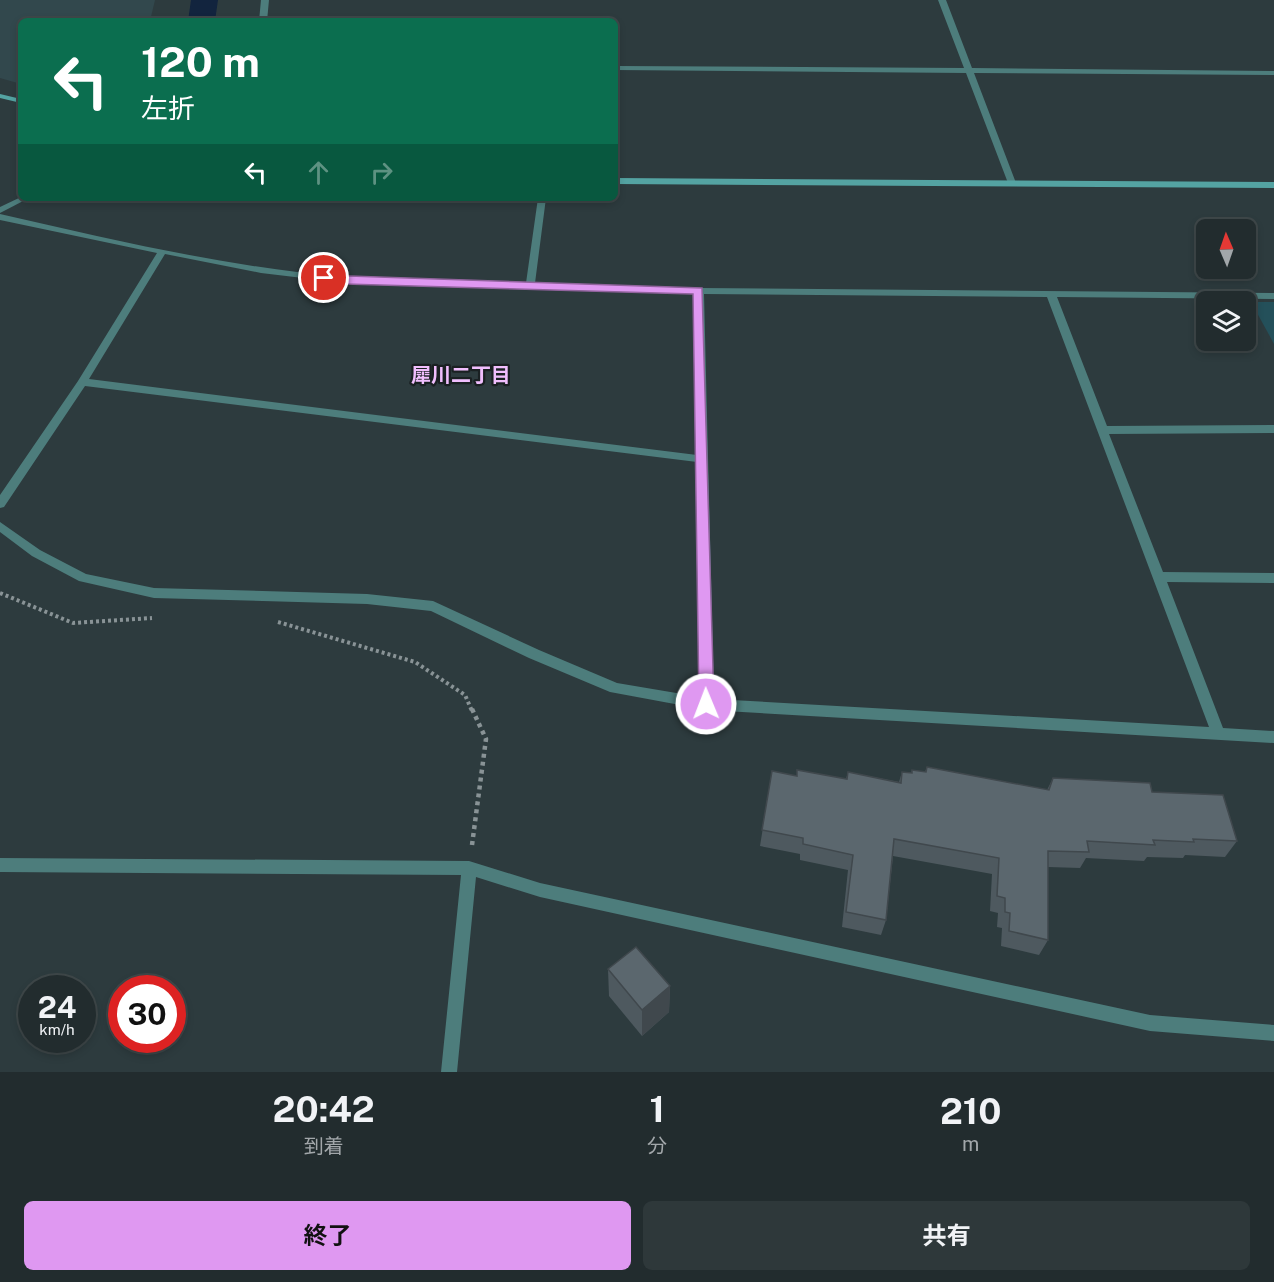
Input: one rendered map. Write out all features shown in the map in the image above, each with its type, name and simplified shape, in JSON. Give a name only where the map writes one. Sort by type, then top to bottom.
[{"type":"street","points":[[263,18],[266,0]]},
{"type":"street","points":[[942,0],[1012,183]]},
{"type":"street","points":[[618,68],[1274,73]]},
{"type":"street","points":[[0,96],[18,100]]},
{"type":"street","points":[[618,181],[1274,185]]},
{"type":"street","points":[[0,210],[19,201]]},
{"type":"street","points":[[530,286],[542,201]]},
{"type":"street","points":[[0,217],[162,252],[261,270],[345,280],[699,291],[1274,296]]},
{"type":"street","points":[[0,504],[82,382],[162,252]]},
{"type":"street","points":[[699,291],[700,459],[706,704]]},
{"type":"street","points":[[1051,295],[1218,733]]},
{"type":"street","points":[[82,382],[700,459]]},
{"type":"street","points":[[1104,430],[1274,429]]},
{"type":"street","points":[[0,526],[36,553],[83,578],[154,593],[367,599],[433,606],[534,654],[615,688],[706,704],[1274,737]]},
{"type":"street","points":[[1159,576],[1274,578]]},
{"type":"street","points":[[0,865],[469,868],[540,890],[1150,1023],[1274,1033]]},
{"type":"street","points":[[449,1072],[469,868]]},
{"type":"path","points":[[0,594],[73,623],[131,621],[161,617]]},
{"type":"path","points":[[270,621],[415,662],[465,695],[486,739],[469,868]]},
{"type":"shaded area","points":[[0,0],[155,0],[151,18],[18,18],[18,83],[0,78]]},
{"type":"shaded area","points":[[191,0],[218,0],[215,18],[188,18]]},
{"type":"shaded area","points":[[1256,302],[1274,302],[1274,344],[1256,311]]},
{"type":"building","points":[[927,767],[1049,790],[1053,778],[1150,783],[1152,792],[1223,795],[1237,841],[1153,840],[1155,845],[1087,841],[1089,852],[1048,851],[1048,940],[1009,931],[1010,913],[1005,912],[1005,898],[997,896],[999,858],[894,839],[886,920],[846,912],[853,855],[803,844],[803,838],[762,830],[772,771],[797,776],[797,770],[847,779],[848,772],[901,783],[902,772],[912,773],[912,770],[926,772]]},
{"type":"building","points":[[636,947],[670,986],[642,1010],[608,969]]},
{"type":"district","name":"犀川二丁目","points":[[461,375]]},
{"type":"route","points":[[324,278],[699,291],[700,459],[706,704]]}]
